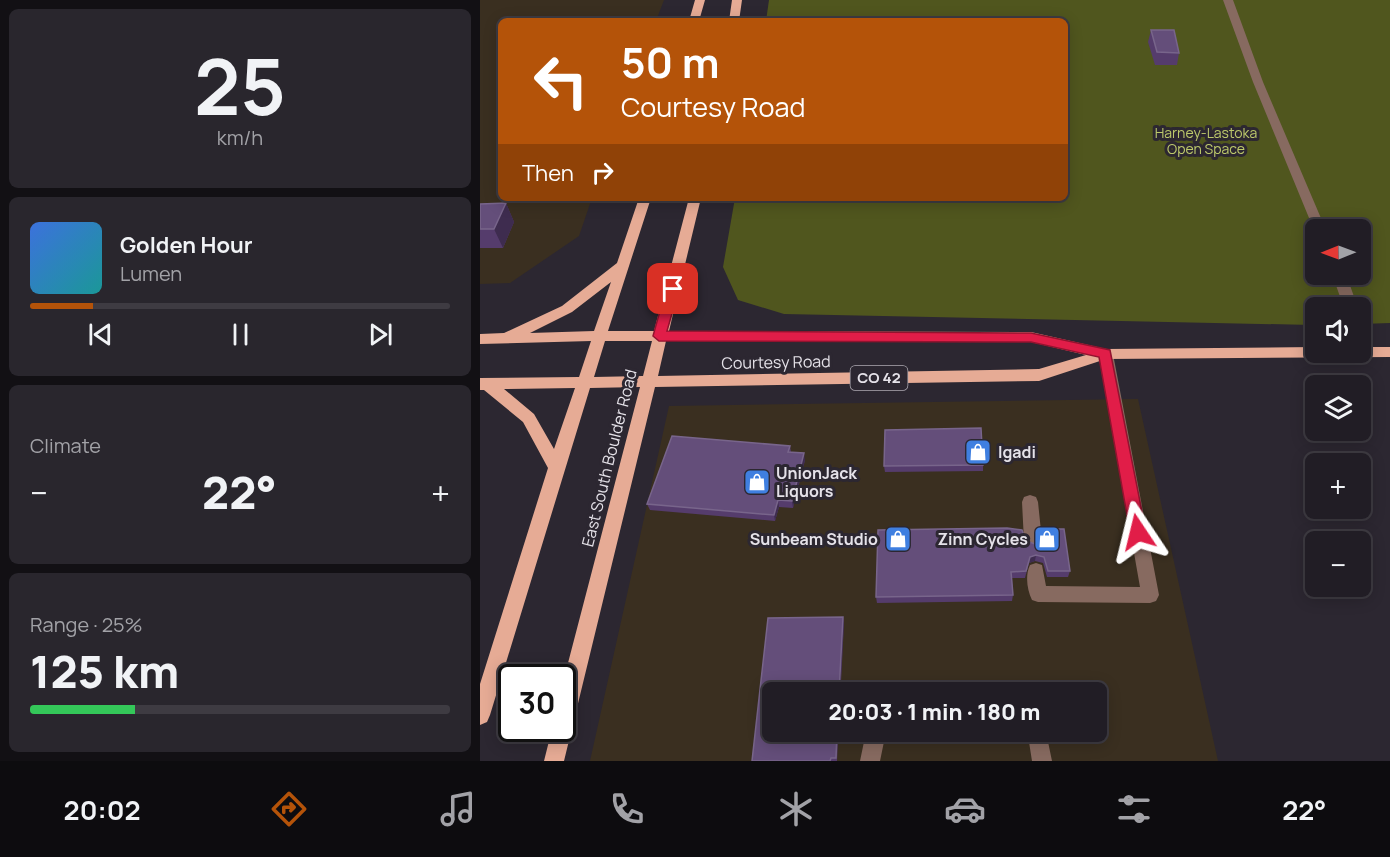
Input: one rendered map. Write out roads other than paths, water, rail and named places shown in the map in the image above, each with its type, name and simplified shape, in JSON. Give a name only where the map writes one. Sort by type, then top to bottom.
[{"type":"main road","points":[[695,18],[700,0]]},
{"type":"main road","points":[[734,18],[737,0]]},
{"type":"main road","points":[[480,715],[487,672],[586,381],[598,336],[644,201]]},
{"type":"main road","name":"East South Boulder Road","points":[[576,672],[694,201]]},
{"type":"main road","points":[[505,339],[567,309],[624,265]]},
{"type":"main road","name":"Courtesy Road","points":[[480,339],[598,336],[1031,337],[1106,354],[1305,353]]},
{"type":"main road","name":"Courtesy Road","points":[[1371,353],[1390,352]]},
{"type":"main road","name":"Courtesy Road","points":[[483,383],[1038,375],[1106,354]]},
{"type":"main road","points":[[483,383],[529,418],[556,468]]},
{"type":"main road","name":"East South Boulder Road","points":[[554,761],[559,742]]},
{"type":"street","points":[[1228,0],[1258,82],[1315,219]]},
{"type":"street","points":[[1036,571],[1038,594],[1150,595],[1106,354]]},
{"type":"street","points":[[1030,502],[1033,541]]},
{"type":"street","points":[[870,761],[874,742]]},
{"type":"street","points":[[1039,742],[1042,761]]},
{"type":"place","name":"Igadi","points":[[978,452]]},
{"type":"place","name":"UnionJack Liquors","points":[[757,482]]},
{"type":"place","name":"Sunbeam Studio","points":[[898,539]]},
{"type":"place","name":"Zinn Cycles","points":[[1047,539]]},
{"type":"park label","name":"Harney-Lastoka Open Space","points":[[1206,142]]}]
